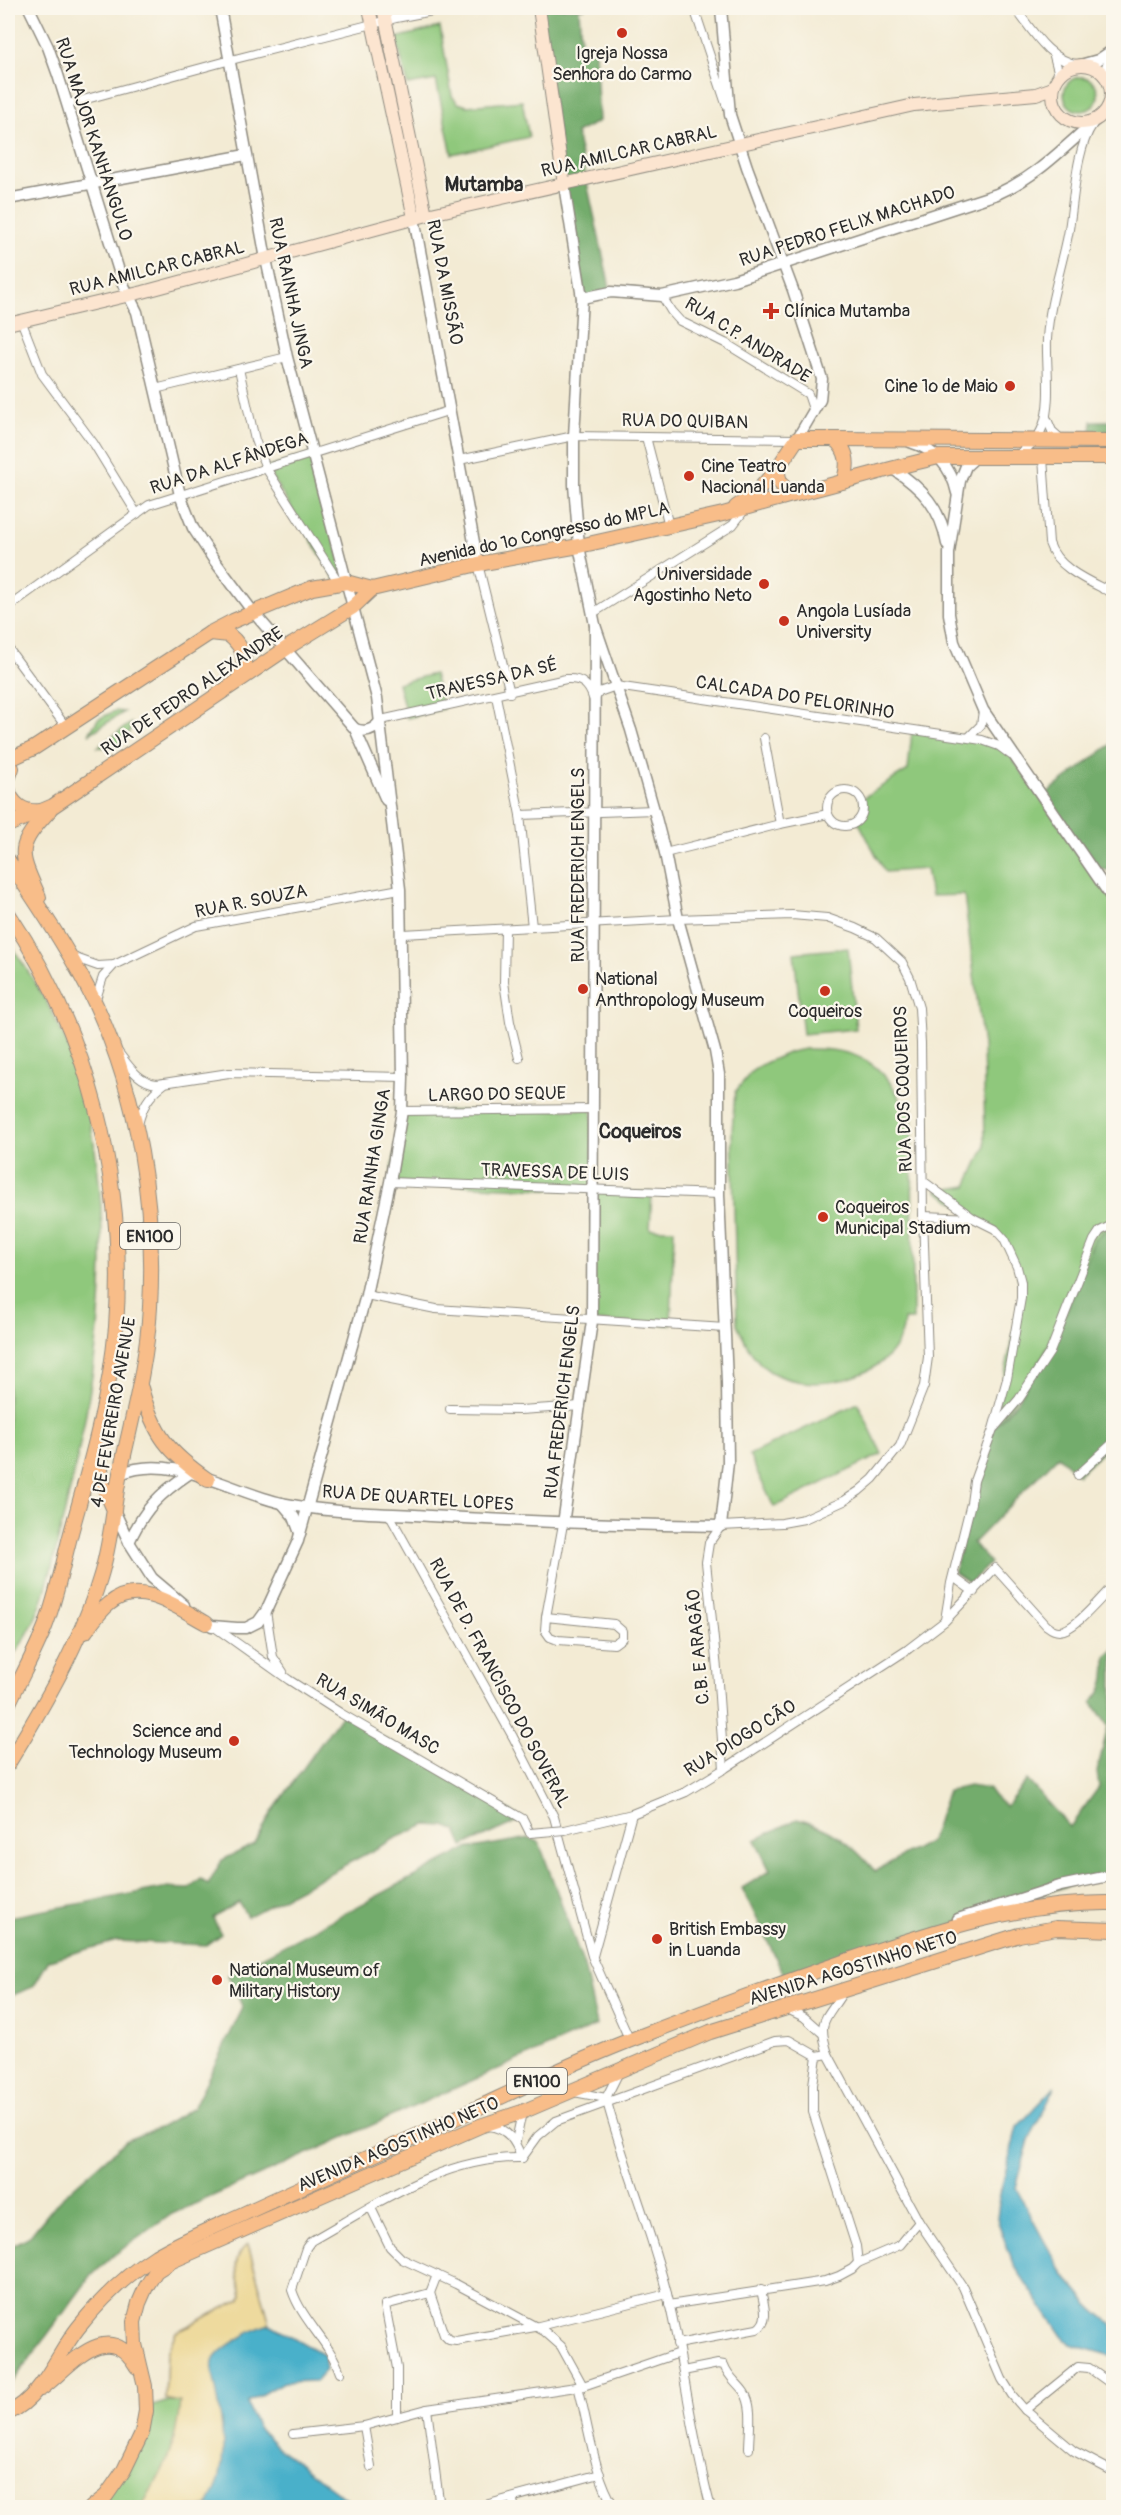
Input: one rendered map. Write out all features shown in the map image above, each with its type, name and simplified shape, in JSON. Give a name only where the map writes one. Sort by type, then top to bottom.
[{"type":"main road","name":"RUA DA MISSÃO","points":[[369,8],[420,217]]},
{"type":"main road","name":"RUA DA MISSÃO","points":[[383,8],[420,217]]},
{"type":"main road","points":[[539,8],[564,185]]},
{"type":"main road","points":[[1080,65],[1098,70],[1111,87],[1105,113],[1088,123],[1069,120],[1055,106],[1055,84],[1063,72],[1080,65]]},
{"type":"main road","name":"RUA AMILCAR CABRAL","points":[[8,324],[128,295],[420,217],[914,105],[1036,94],[1055,84]]},
{"type":"main road","points":[[1113,441],[834,440],[800,435],[777,469],[780,483],[792,495],[939,457],[1113,457]]},
{"type":"main road","points":[[834,440],[846,455],[847,471],[843,482]]},
{"type":"main road","name":"Avenida do 1º Congresso do MPLA","points":[[723,514],[755,494],[777,469]]},
{"type":"main road","name":"Avenida do 1º Congresso do MPLA","points":[[344,586],[372,589],[478,564],[579,546],[723,514],[792,495]]},
{"type":"main road","points":[[9,770],[34,748],[210,633],[253,612],[312,588],[344,586]]},
{"type":"main road","points":[[353,607],[372,589]]},
{"type":"main road","name":"RUA DE PEDRO ALEXANDRE","points":[[48,808],[353,607]]},
{"type":"main road","points":[[210,633],[229,635],[242,649],[244,668],[236,683]]},
{"type":"main road","points":[[8,788],[12,800],[18,806],[35,812],[48,808]]},
{"type":"main road","points":[[8,825],[48,808]]},
{"type":"main road","points":[[48,808],[29,832],[24,842],[23,854],[53,929]]},
{"type":"main road","name":"4 DE FEVEREIRO AVENUE","points":[[8,860],[53,929],[94,1002],[127,1085],[146,1188],[151,1262],[150,1306],[140,1383],[101,1575],[74,1646],[8,1764]]},
{"type":"main road","name":"4 DE FEVEREIRO AVENUE","points":[[8,913],[47,980],[73,1036],[94,1094],[107,1154],[115,1211],[117,1295],[116,1328],[97,1439],[45,1626],[8,1705]]},
{"type":"main road","points":[[140,1383],[148,1414],[164,1443],[208,1480]]},
{"type":"main road","points":[[97,1439],[104,1485],[114,1510]]},
{"type":"main road","points":[[74,1522],[86,1501],[120,1474]]},
{"type":"main road","points":[[74,1646],[109,1603],[125,1594],[155,1596],[209,1624]]},
{"type":"main road","name":"AVENIDA AGOSTINHO NETO","points":[[9,2413],[33,2395],[72,2336],[98,2304],[128,2277],[158,2255],[315,2179],[630,2041],[787,1981],[905,1941],[1032,1908],[1113,1903]]},
{"type":"main road","name":"AVENIDA AGOSTINHO NETO","points":[[91,2508],[106,2496],[124,2470],[142,2433],[146,2412],[145,2386],[135,2344],[134,2322],[138,2303],[156,2271],[194,2249],[303,2205],[480,2126],[522,2112],[700,2036],[1019,1935],[1056,1928],[1113,1930]]},
{"type":"main road","points":[[33,2395],[56,2378],[77,2356],[91,2347],[103,2345],[127,2352],[145,2386]]},
{"type":"street","name":"RUA MAJOR KANHANGULO","points":[[29,8],[48,46],[128,295],[136,312],[180,495],[193,528],[213,560],[253,612],[355,729],[391,812]]},
{"type":"street","name":"RUA RAINHA JINGA","points":[[219,8],[231,60],[266,259],[344,586]]},
{"type":"street","points":[[68,104],[372,24],[448,8]]},
{"type":"street","points":[[694,8],[739,144],[784,264],[822,379],[820,400],[800,435]]},
{"type":"street","points":[[721,8],[730,115]]},
{"type":"street","points":[[1015,8],[1040,40],[1064,62],[1080,65],[1098,60],[1113,49]]},
{"type":"street","points":[[1111,87],[1107,68],[1113,49]]},
{"type":"street","points":[[1053,53],[1057,62],[1055,84]]},
{"type":"street","points":[[1012,457],[1034,441],[1041,431],[1046,416],[1047,342],[1050,315],[1072,213],[1081,154],[1086,137],[1105,113]]},
{"type":"street","name":"RUA PEDRO FELIX MACHADO","points":[[582,298],[611,292],[662,296],[734,280],[1017,185],[1036,173],[1105,113]]},
{"type":"street","points":[[8,199],[246,155]]},
{"type":"street","name":"RUA FREDERICH ENGELS","points":[[546,1617],[563,1524],[592,1321],[595,625],[579,546],[574,485],[574,436],[582,298],[564,185]]},
{"type":"street","name":"RUA DA MISSÃO","points":[[420,217],[450,410],[478,564]]},
{"type":"street","name":"RUA C.P. ANDRADE","points":[[662,296],[680,321],[725,343],[808,394],[813,403],[814,412]]},
{"type":"street","points":[[21,320],[42,374],[94,444],[137,514]]},
{"type":"street","points":[[155,389],[288,357]]},
{"type":"street","points":[[239,369],[255,440],[266,468],[344,586]]},
{"type":"street","name":"RUA DA ALFÂNDEGA","points":[[8,607],[149,505],[450,410]]},
{"type":"street","points":[[1046,416],[1052,431],[1063,441]]},
{"type":"street","name":"RUA DO QUIBAN","points":[[459,460],[574,436],[800,435]]},
{"type":"street","points":[[646,437],[669,526]]},
{"type":"street","points":[[907,441],[927,448],[939,457],[951,476],[957,493]]},
{"type":"street","points":[[976,457],[966,466],[957,493],[949,554],[948,614],[952,635],[965,673],[983,710],[1113,901]]},
{"type":"street","points":[[1043,458],[1051,550],[1057,560],[1113,594]]},
{"type":"street","points":[[892,469],[919,488],[934,506],[943,524],[949,554]]},
{"type":"street","points":[[592,613],[733,525],[746,508]]},
{"type":"street","points":[[478,564],[510,693]]},
{"type":"street","points":[[1103,589],[1113,580]]},
{"type":"street","name":"RUA RAINHA GINGA","points":[[266,1611],[300,1533],[366,1295],[390,1182],[402,1111],[403,934],[400,889],[377,698],[353,607],[344,586]]},
{"type":"street","points":[[595,625],[654,810],[678,919],[717,1062],[728,1462],[721,1526]]},
{"type":"street","points":[[8,648],[66,727]]},
{"type":"street","name":"TRAVESSA DA SÉ","points":[[381,720],[566,679],[579,679],[590,690],[595,701]]},
{"type":"street","points":[[595,701],[599,692],[616,686]]},
{"type":"street","name":"CALCADA DO PELORINHO","points":[[616,686],[926,733],[969,737],[999,746],[1021,763]]},
{"type":"street","points":[[496,696],[520,816],[532,927]]},
{"type":"street","points":[[969,737],[981,725],[983,710]]},
{"type":"street","points":[[355,729],[369,730],[376,727],[381,720]]},
{"type":"street","points":[[764,738],[780,824]]},
{"type":"street","points":[[840,790],[852,791],[861,799],[863,805],[861,816],[853,824],[841,826],[836,824],[828,814],[827,808],[831,797],[840,790]]},
{"type":"street","points":[[520,816],[654,810]]},
{"type":"street","points":[[665,853],[828,814]]},
{"type":"street","name":"RUA R. SOUZA","points":[[114,965],[175,935],[207,924],[400,889]]},
{"type":"street","name":"RUA DOS COQUEIROS","points":[[403,934],[792,915],[826,918],[855,928],[876,938],[902,962],[910,978],[919,1008],[928,1357],[924,1386],[900,1446],[873,1479],[859,1491],[804,1519],[782,1523],[721,1526]]},
{"type":"street","points":[[504,929],[504,982],[510,1022],[519,1058]]},
{"type":"street","points":[[69,956],[98,966],[114,965]]},
{"type":"street","points":[[94,1002],[103,977],[114,965]]},
{"type":"street","points":[[112,1043],[135,1074],[147,1082],[164,1084]]},
{"type":"street","points":[[136,1130],[144,1106],[152,1094],[164,1084],[183,1078],[229,1072],[403,1077]]},
{"type":"street","name":"LARGO DO SEQUE","points":[[402,1111],[593,1109]]},
{"type":"street","points":[[923,1181],[973,1218],[994,1229],[1004,1239],[1017,1266],[1021,1282],[1021,1298],[1009,1368],[993,1429],[974,1481],[945,1621]]},
{"type":"street","name":"TRAVESSA DE LUIS","points":[[390,1182],[719,1194]]},
{"type":"street","points":[[923,1216],[973,1218]]},
{"type":"street","points":[[993,1429],[1019,1399],[1050,1352],[1094,1240],[1101,1231],[1113,1224]]},
{"type":"street","points":[[366,1295],[436,1309],[725,1328]]},
{"type":"street","points":[[450,1409],[520,1410],[581,1407]]},
{"type":"street","points":[[1078,1475],[1113,1442]]},
{"type":"street","name":"RUA DE QUARTEL LOPES","points":[[120,1474],[147,1467],[174,1469],[282,1503],[308,1507],[563,1524],[721,1526]]},
{"type":"street","points":[[129,1542],[154,1500],[189,1473]]},
{"type":"street","points":[[282,1503],[294,1517],[300,1533]]},
{"type":"street","points":[[114,1510],[129,1542],[152,1578],[209,1624],[246,1628],[258,1622],[266,1611]]},
{"type":"street","name":"RUA DE D. FRANCISCO DO SOVERAL","points":[[389,1514],[513,1737],[554,1817],[592,1956],[630,2041]]},
{"type":"street","name":"C.B. E ARAGÃO","points":[[721,1526],[710,1543],[706,1562],[724,1769]]},
{"type":"street","name":"RUA DIOGO CÃO","points":[[530,1833],[565,1830],[632,1814],[686,1792],[867,1678],[945,1621],[995,1568],[1054,1630],[1061,1631],[1076,1623],[1113,1585]]},
{"type":"street","points":[[954,1572],[956,1579],[974,1592]]},
{"type":"street","points":[[266,1611],[273,1657],[289,1680]]},
{"type":"street","points":[[546,1617],[614,1624],[622,1631],[622,1638],[614,1644],[554,1639],[544,1630],[546,1617]]},
{"type":"street","name":"RUA SIMÃO MASC","points":[[209,1624],[289,1680],[523,1819],[530,1833]]},
{"type":"street","points":[[592,1956],[603,1926],[632,1814]]},
{"type":"street","points":[[905,1941],[1024,1897],[1087,1879],[1113,1875]]},
{"type":"street","points":[[821,2032],[825,2019],[843,1992]]},
{"type":"street","points":[[784,2008],[804,2017],[821,2032],[828,2054],[919,2222],[963,2287],[1002,2379],[1012,2395],[1074,2451],[1110,2470],[1113,2460]]},
{"type":"street","points":[[522,2158],[538,2136],[556,2121],[607,2100],[779,2040],[789,2040],[817,2056],[828,2054]]},
{"type":"street","points":[[817,2056],[813,2085],[813,2112],[856,2246],[858,2263]]},
{"type":"street","points":[[621,2068],[607,2100],[667,2294],[684,2371],[697,2454],[711,2508]]},
{"type":"street","points":[[567,2092],[588,2093],[607,2100]]},
{"type":"street","points":[[516,2142],[522,2112]]},
{"type":"street","points":[[480,2126],[496,2127],[505,2131],[516,2142],[522,2158]]},
{"type":"street","points":[[340,2373],[334,2356],[300,2308],[292,2290],[306,2248],[311,2241],[413,2184],[439,2173],[486,2160],[522,2158]]},
{"type":"street","points":[[370,2208],[390,2247],[402,2259],[544,2331],[561,2346],[581,2386],[600,2474],[609,2499],[615,2508]]},
{"type":"street","points":[[669,2304],[825,2281],[852,2270],[858,2263],[900,2245],[919,2222]]},
{"type":"street","points":[[437,2275],[430,2293],[444,2335],[449,2340],[456,2341],[535,2327],[667,2294]]},
{"type":"street","points":[[677,2344],[750,2331],[763,2325],[766,2319],[761,2289]]},
{"type":"street","points":[[398,2417],[397,2368],[385,2305],[430,2293]]},
{"type":"street","points":[[293,2434],[363,2426],[427,2409],[581,2386],[679,2354]]},
{"type":"street","points":[[684,2371],[718,2364],[724,2365],[728,2375],[744,2392],[748,2401],[750,2409],[749,2449]]},
{"type":"street","points":[[1025,2409],[1078,2367],[1089,2368],[1113,2386]]},
{"type":"street","points":[[427,2409],[440,2508]]},
{"type":"street","points":[[363,2426],[371,2467]]},
{"type":"street","points":[[474,2508],[600,2474]]},
{"type":"street","points":[[512,2498],[515,2508]]},
{"type":"green space","points":[[539,8],[579,8],[581,44],[595,48],[599,121],[576,133],[611,292],[582,298]]},
{"type":"green space","points":[[440,27],[452,96],[458,103],[467,106],[522,101],[529,137],[452,154],[436,80],[408,85],[396,38]]},
{"type":"green space","points":[[1081,77],[1093,82],[1098,94],[1093,106],[1081,111],[1069,106],[1064,94],[1069,82]]},
{"type":"green space","points":[[1092,421],[1113,421],[1113,441],[1090,441]]},
{"type":"green space","points":[[312,454],[346,582],[338,583],[266,468]]},
{"type":"green space","points":[[434,674],[443,709],[407,718],[398,683]]},
{"type":"green space","points":[[115,711],[124,712],[89,734],[98,719]]},
{"type":"green space","points":[[131,723],[125,739],[115,745],[98,747]]},
{"type":"green space","points":[[912,731],[969,737],[1008,752],[1113,901],[1113,1224],[1050,1352],[993,1429],[1021,1298],[1017,1267],[995,1229],[937,1191],[967,1186],[985,1147],[983,1046],[964,895],[931,896],[926,869],[885,872],[858,821],[863,811],[861,799],[908,770]]},
{"type":"green space","points":[[1113,743],[1113,871],[1092,868],[1043,796]]},
{"type":"green space","points":[[8,941],[52,1012],[77,1070],[94,1142],[100,1195],[102,1248],[95,1354],[77,1459],[46,1590],[31,1628],[8,1661]]},
{"type":"green space","name":"Coqueiros","points":[[848,948],[856,1029],[803,1034],[794,953]]},
{"type":"green space","name":"Coqueiros Municipal Stadium","points":[[805,1049],[836,1051],[862,1058],[873,1065],[893,1086],[901,1101],[912,1102],[913,1320],[904,1320],[899,1340],[888,1356],[872,1369],[831,1382],[810,1383],[789,1379],[765,1368],[754,1357],[737,1324],[732,1131],[735,1092],[752,1071],[790,1052]]},
{"type":"green space","points":[[592,1109],[593,1191],[652,1192],[650,1229],[674,1229],[671,1325],[592,1321],[592,1191],[390,1182],[402,1111]]},
{"type":"green space","points":[[1113,1224],[1113,1442],[1078,1475],[1058,1456],[973,1543],[990,1563],[970,1583],[954,1572],[993,1429],[1019,1399],[1066,1313],[1094,1240]]},
{"type":"green space","points":[[858,1403],[882,1454],[774,1507],[749,1455]]},
{"type":"green space","points":[[1113,1650],[1113,1875],[1087,1879],[787,1981],[742,1888],[770,1871],[755,1840],[797,1819],[821,1827],[840,1838],[858,1852],[875,1871],[930,1841],[948,1791],[969,1786],[989,1789],[998,1801],[1006,1806],[1027,1780],[1070,1827],[1099,1787],[1097,1772],[1108,1726],[1092,1702],[1103,1687],[1106,1656]]},
{"type":"green space","points":[[342,1714],[523,1819],[463,1846],[456,1830],[444,1826],[426,1825],[396,1838],[247,1917],[239,1902],[213,1918],[221,1934],[206,1945],[117,1941],[49,1960],[33,1987],[8,1997],[8,1917],[163,1888],[189,1889],[201,1879],[208,1885],[222,1860],[255,1844],[272,1812]]},
{"type":"green space","points":[[530,1838],[539,1842],[584,1966],[597,2025],[172,2214],[114,2255],[90,2277],[8,2388],[8,2248],[30,2236],[59,2200],[127,2140],[161,2127],[193,2108],[243,2008],[228,1975],[466,1849]]},
{"type":"green space","points":[[169,2401],[181,2402],[176,2432],[163,2469],[141,2507],[91,2508],[124,2470],[146,2408]]},
{"type":"sand","points":[[248,2244],[270,2324],[240,2339],[222,2424],[224,2464],[214,2496],[207,2507],[141,2508],[168,2458],[176,2432],[180,2402],[165,2399],[167,2353],[176,2332],[241,2299],[236,2268],[238,2256]]},
{"type":"water","points":[[1056,2086],[1029,2140],[1016,2188],[1069,2281],[1097,2312],[1113,2324],[1113,2356],[1070,2344],[1062,2336],[1013,2264],[997,2219],[1000,2194],[1017,2127]]},
{"type":"water","points":[[270,2324],[324,2355],[326,2370],[316,2381],[284,2382],[247,2403],[257,2427],[277,2447],[357,2507],[207,2507],[219,2480],[223,2452],[213,2362],[229,2345],[256,2329]]},
{"type":"place","name":"Igreja Nossa Senhora do Carmo","points":[[622,33]]},
{"type":"place","name":"Clínica Mutamba","points":[[771,311]]},
{"type":"place","name":"Cine 1º de Maio","points":[[1010,386]]},
{"type":"place","name":"Cine Teatro Nacional Luanda","points":[[689,476]]},
{"type":"place","name":"Universidade Agostinho Neto","points":[[764,584]]},
{"type":"place","name":"Angola Lusíada University","points":[[784,621]]},
{"type":"place","name":"National Anthropology Museum","points":[[583,989]]},
{"type":"place","name":"Coqueiros","points":[[825,991]]},
{"type":"place","name":"Coqueiros Municipal Stadium","points":[[823,1217]]},
{"type":"place","name":"Science and Technology Museum","points":[[234,1741]]},
{"type":"place","name":"British Embassy in Luanda","points":[[657,1939]]},
{"type":"place","name":"National Museum of Military History","points":[[217,1980]]},
{"type":"district","name":"Mutamba","points":[[484,184]]},
{"type":"district","name":"Coqueiros","points":[[640,1131]]}]
